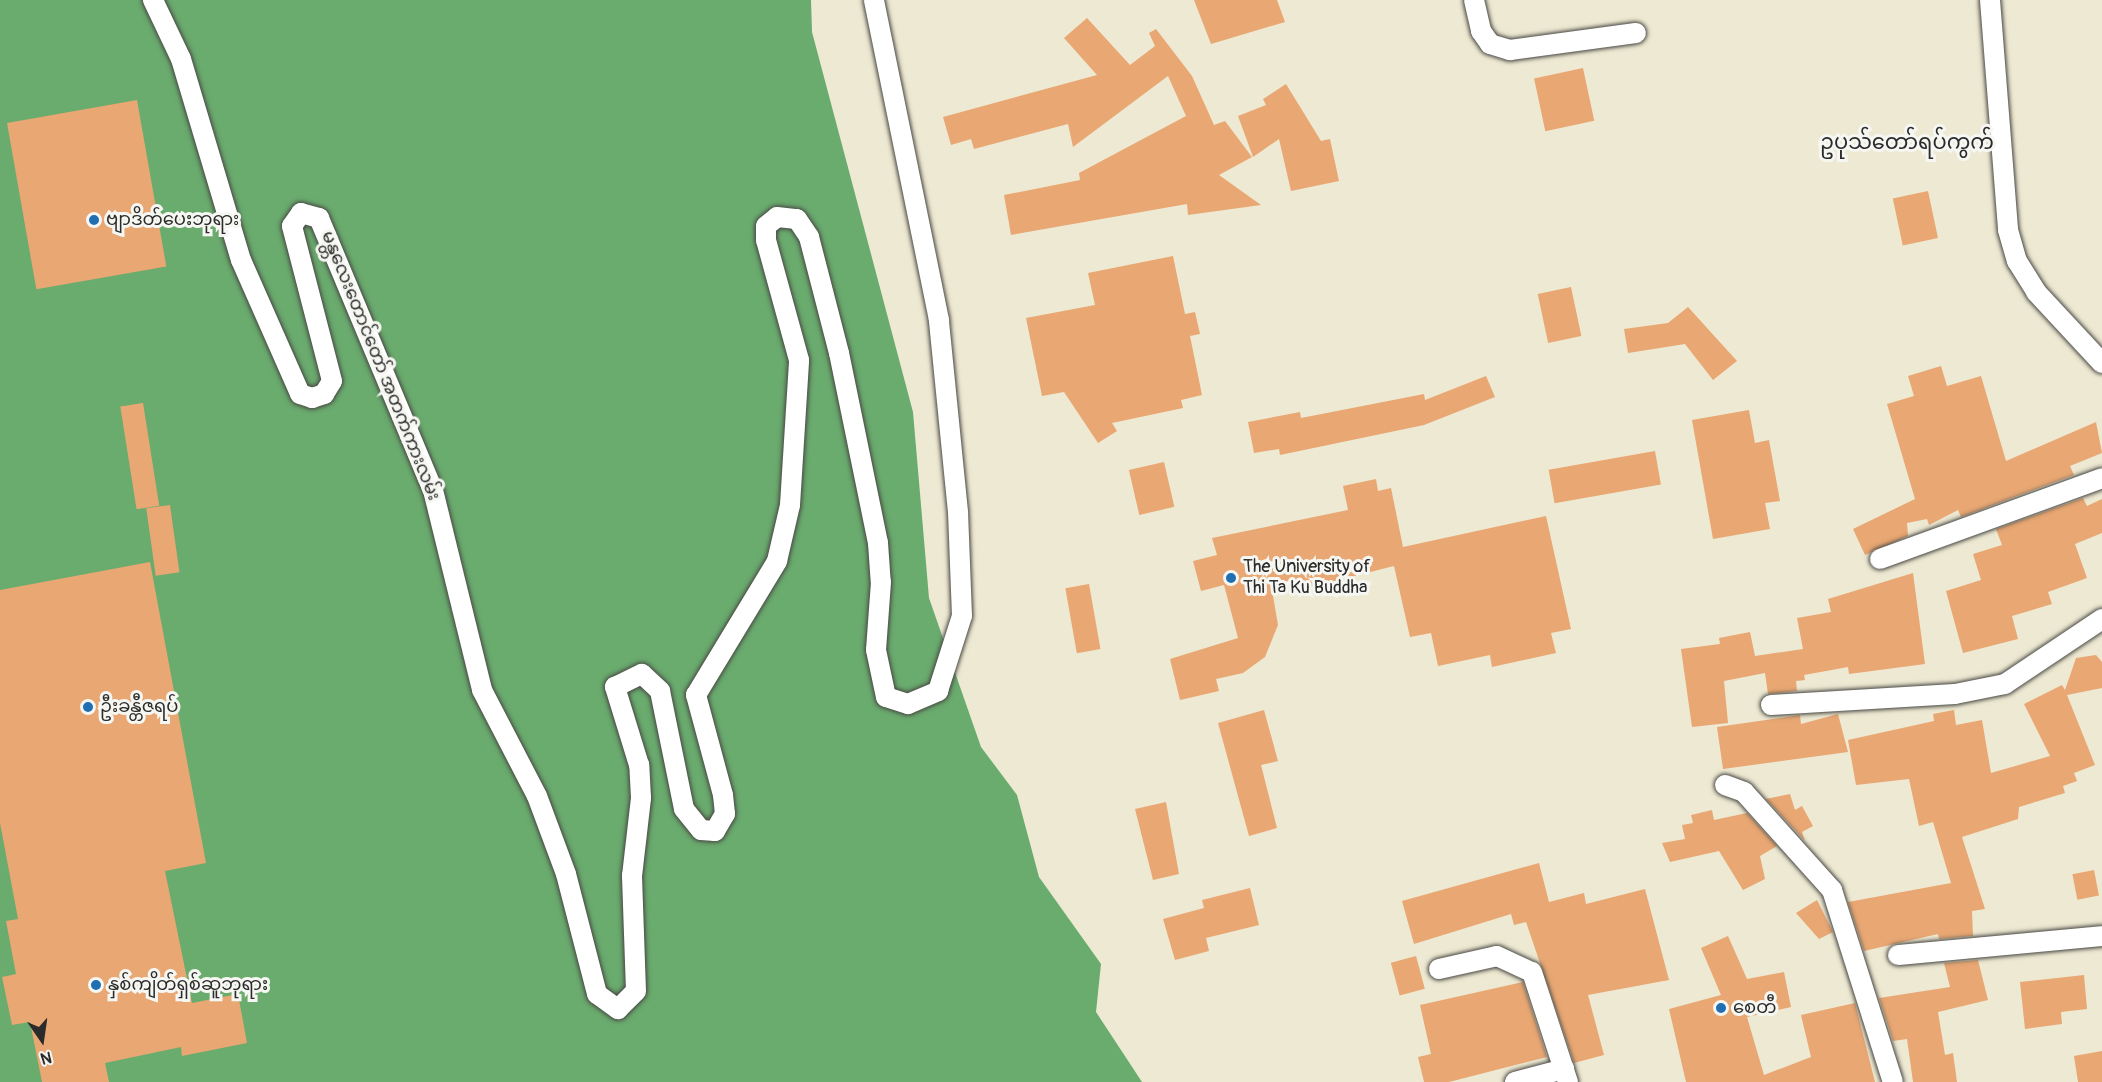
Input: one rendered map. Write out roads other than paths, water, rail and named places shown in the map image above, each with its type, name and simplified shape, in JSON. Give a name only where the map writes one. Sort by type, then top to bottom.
[{"type":"street","name":"မန္တလေးတောင်တော် အတက်ကားလမ်း","points":[[153,0],[181,58],[241,260],[300,394],[312,398],[324,394],[332,381],[292,226],[301,213],[319,218],[433,490],[482,690],[537,796],[566,874],[597,994],[605,1005],[622,1008],[636,991],[632,876],[642,798],[639,765],[613,693],[619,683],[642,674],[660,691],[684,809],[694,825],[715,831],[725,814],[696,695],[777,561],[790,505],[800,417],[795,340],[766,240],[766,226],[777,217],[797,219],[809,237],[841,364],[878,543],[881,582],[876,650],[881,691],[908,704],[938,691],[962,616],[957,501],[939,320],[874,0]]},
{"type":"street","points":[[1474,0],[1481,31],[1490,44],[1510,50],[1636,33]]},
{"type":"street","points":[[1990,0],[2008,230],[2017,261],[2036,292],[2102,363]]},
{"type":"street","points":[[1880,559],[2102,478]]},
{"type":"street","points":[[1771,705],[1944,695],[2005,684],[2102,619]]},
{"type":"street","points":[[1725,784],[1744,792],[1832,890],[1893,1082]]},
{"type":"street","points":[[1898,955],[2102,936]]},
{"type":"street","points":[[1439,969],[1497,956],[1532,972],[1566,1075],[1515,1082]]},
{"type":"place","name":"ဗျာဒိတ်ပေးဘုရား","points":[[94,220]]},
{"type":"place","name":"The University of Thi Ta Ku Buddha","points":[[1231,578]]},
{"type":"place","name":"ဦးခန္တီဇရပ်","points":[[88,707]]},
{"type":"place","name":"နှစ်ကျိတ်ရှစ်ဆူဘုရား","points":[[96,985]]},
{"type":"place","name":"စေတီ","points":[[1721,1008]]},
{"type":"district","name":"ဥပုသ်တော်ရပ်ကွက်","points":[[1907,143]]}]
